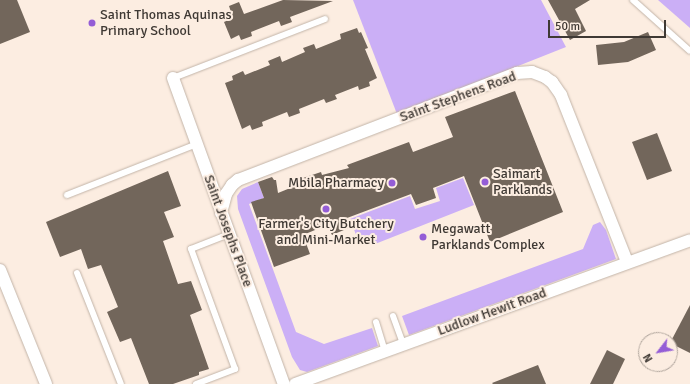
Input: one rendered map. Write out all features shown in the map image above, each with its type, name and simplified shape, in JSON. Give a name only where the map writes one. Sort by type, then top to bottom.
[{"type":"street","name":"Saint Stephens Road","points":[[221,213],[226,194],[238,180],[517,73],[532,72],[545,76],[552,82],[561,95],[627,262]]},
{"type":"street","name":"Saint Josephs Place","points":[[173,78],[284,384]]},
{"type":"street","name":"Ludlow Hewit Road","points":[[295,384],[627,262],[688,242]]},
{"type":"street","points":[[0,270],[46,384]]},
{"type":"lane","points":[[633,0],[690,51]]},
{"type":"lane","points":[[173,78],[325,19]]},
{"type":"lane","points":[[67,195],[197,144]]},
{"type":"lane","points":[[196,384],[235,369],[191,249],[229,234]]},
{"type":"lane","points":[[77,273],[121,384]]},
{"type":"lane","points":[[393,316],[403,344]]},
{"type":"lane","points":[[376,322],[385,351]]},
{"type":"shaded area","points":[[353,0],[541,0],[566,47],[397,114]]},
{"type":"shaded area","points":[[658,0],[690,0],[690,28]]},
{"type":"shaded area","points":[[463,178],[474,205],[375,244],[372,235],[358,240],[350,219],[410,196],[415,209],[440,201],[436,188]]},
{"type":"shaded area","points":[[258,182],[264,198],[249,204],[296,332],[324,344],[372,328],[378,346],[307,372],[300,370],[292,357],[238,209],[237,196],[242,189]]},
{"type":"shaded area","points":[[600,222],[606,230],[616,259],[409,335],[402,316],[583,249],[593,225]]},
{"type":"building","points":[[0,0],[17,0],[30,32],[0,44]]},
{"type":"building","points":[[283,0],[333,1],[290,17],[292,22],[281,26],[279,21],[251,32],[252,36],[241,40],[239,35],[231,39],[224,22],[233,18],[229,6],[239,2],[244,14]]},
{"type":"building","points":[[548,0],[590,0],[575,9],[586,31],[570,40]]},
{"type":"building","points":[[357,28],[359,33],[361,32],[368,48],[365,49],[377,78],[369,82],[370,86],[359,90],[358,86],[335,95],[337,99],[326,103],[324,99],[299,109],[300,113],[289,117],[287,112],[262,122],[263,126],[252,130],[250,125],[242,129],[225,83],[233,80],[232,76],[243,71],[245,75],[270,65],[268,61],[280,56],[282,62],[305,52],[303,48],[314,44],[316,49],[341,39],[340,34]]},
{"type":"building","points":[[648,32],[656,50],[628,62],[598,65],[596,45],[624,42]]},
{"type":"building","points":[[515,91],[563,212],[490,242],[464,176],[433,188],[436,198],[416,205],[411,194],[347,218],[351,227],[332,235],[327,225],[303,235],[310,254],[274,267],[251,202],[264,198],[258,182],[272,177],[276,180],[278,193],[305,182],[303,178],[321,172],[322,175],[349,168],[347,165],[409,142],[413,152],[453,137],[445,117]]},
{"type":"building","points":[[657,133],[672,171],[647,180],[632,142]]},
{"type":"building","points":[[168,171],[181,206],[164,212],[174,237],[163,241],[178,284],[191,281],[202,310],[190,315],[209,369],[199,372],[199,375],[173,384],[149,384],[131,338],[120,342],[107,312],[118,307],[101,265],[88,269],[81,249],[60,257],[46,222]]},
{"type":"building","points":[[690,305],[690,353],[678,347],[678,332],[676,332]]},
{"type":"building","points":[[607,350],[625,359],[613,384],[590,384]]},
{"type":"building","points":[[538,365],[546,384],[492,383]]},
{"type":"place","name":"Saint Thomas Aquinas Primary School","points":[[92,23]]},
{"type":"place","name":"Saimart Parklands","points":[[485,182]]},
{"type":"place","name":"Mbila Pharmacy","points":[[392,183]]},
{"type":"place","name":"Farmer's City Butchery and Mini-Market","points":[[326,209]]},
{"type":"place","name":"Megawatt Parklands Complex","points":[[423,237]]}]
